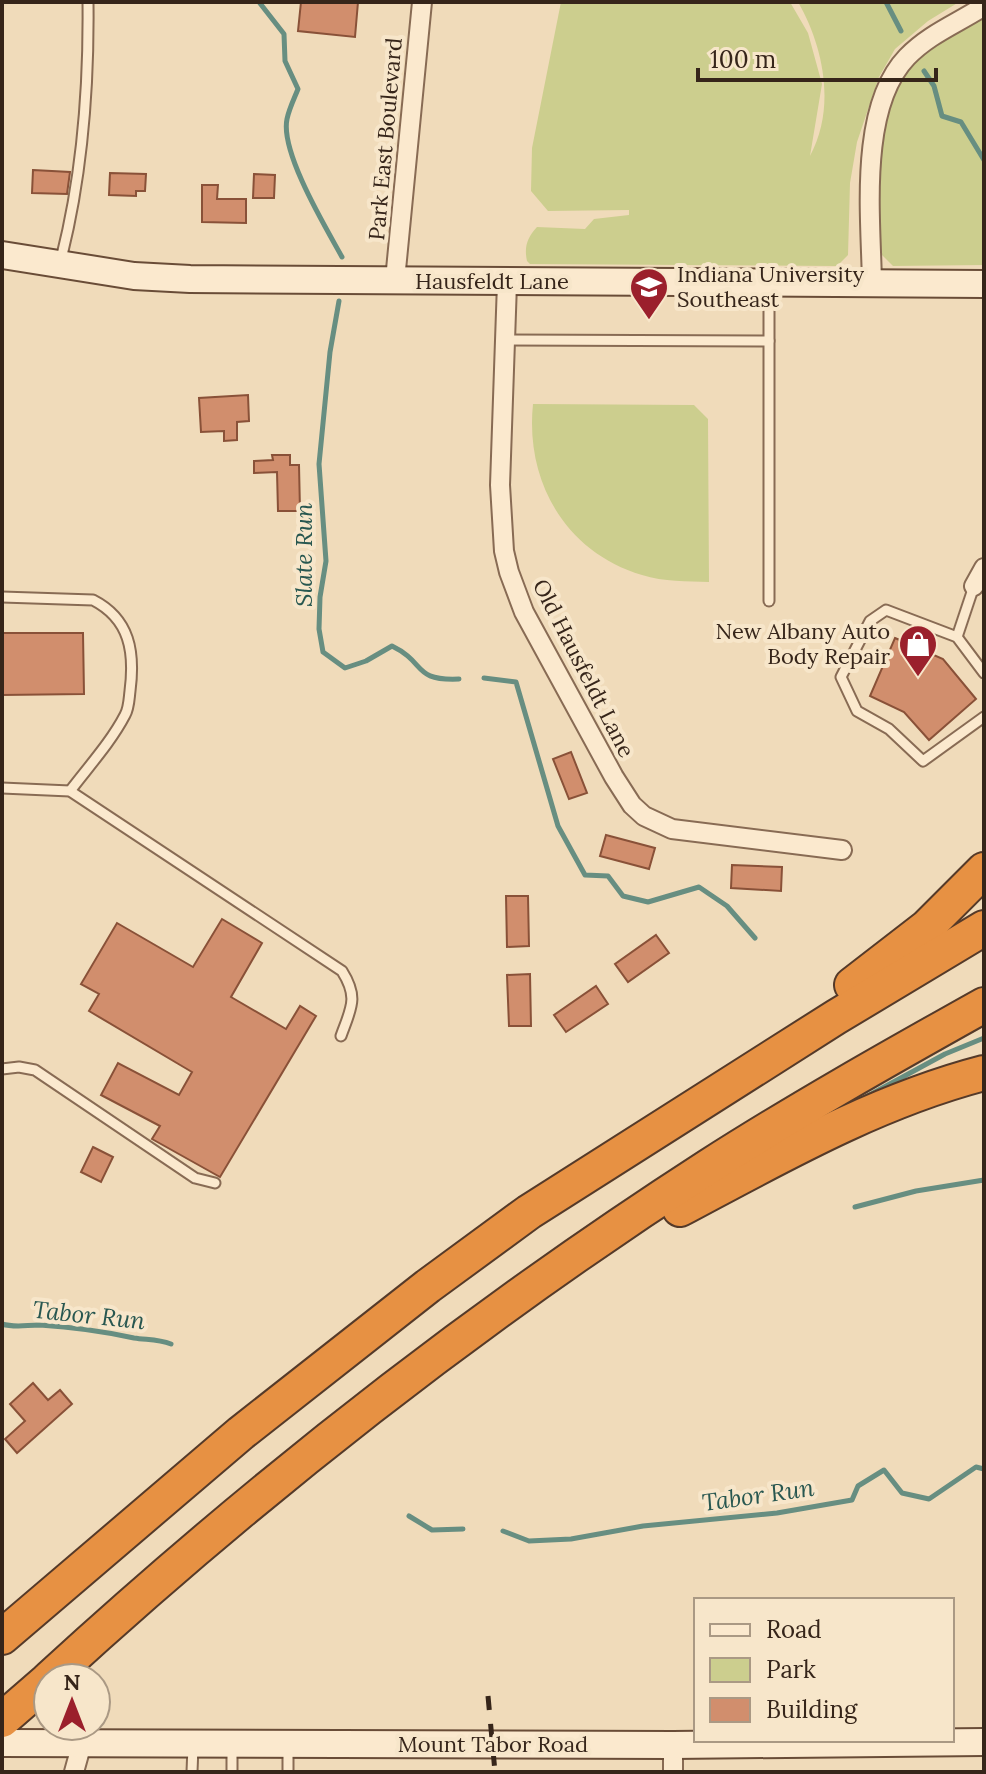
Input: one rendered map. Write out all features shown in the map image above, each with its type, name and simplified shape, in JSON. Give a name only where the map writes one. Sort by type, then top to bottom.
[{"type":"highway","points":[[629,1147],[888,958],[927,927],[984,870]]},
{"type":"highway","points":[[2,1637],[241,1433],[428,1286],[529,1212],[836,1017],[984,928]]},
{"type":"highway","points":[[68,1662],[157,1580],[262,1491],[434,1357],[708,1167],[984,1005]]},
{"type":"highway","points":[[532,1288],[749,1172],[863,1116],[915,1094],[984,1073]]},
{"type":"highway","points":[[2,1720],[32,1694]]},
{"type":"street","name":"Park East Boulevard","points":[[395,280],[422,2]]},
{"type":"street","points":[[872,284],[872,155],[886,93],[894,74],[906,58],[931,37],[984,6]]},
{"type":"street","name":"Hausfeldt Lane","points":[[2,255],[134,276],[176,278],[507,283],[984,284]]},
{"type":"street","name":"Old Hausfeldt Lane","points":[[507,283],[500,507],[509,572],[524,612],[614,777],[632,805],[644,816],[672,829],[842,850]]},
{"type":"street","points":[[974,586],[984,568]]},
{"type":"street","name":"Mount Tabor Road","points":[[2,1743],[673,1745],[984,1742]]},
{"type":"street","points":[[74,1772],[82,1743]]},
{"type":"street","points":[[673,1745],[673,1772]]},
{"type":"lane","points":[[59,266],[75,200],[84,110],[88,2]]},
{"type":"lane","points":[[769,282],[769,601]]},
{"type":"lane","points":[[506,340],[769,341]]},
{"type":"lane","points":[[957,637],[974,586]]},
{"type":"lane","points":[[2,597],[93,600],[105,606],[127,636],[133,657],[128,711],[70,791]]},
{"type":"lane","points":[[984,673],[957,637],[886,610],[870,621],[841,677],[857,711],[889,729],[923,761],[984,717]]},
{"type":"lane","points":[[2,788],[70,791],[342,971],[354,1002],[341,1036]]},
{"type":"lane","points":[[2,1069],[19,1067],[35,1070],[195,1178],[215,1183]]},
{"type":"lane","points":[[192,1772],[193,1743]]},
{"type":"lane","points":[[232,1743],[232,1772]]},
{"type":"lane","points":[[288,1743],[288,1772]]},
{"type":"green space","points":[[561,2],[790,2],[808,33],[822,84],[810,156],[823,118],[824,78],[814,38],[798,2],[959,2],[928,21],[895,49],[879,77],[857,142],[850,183],[848,255],[837,266],[530,264],[526,247],[537,227],[585,229],[594,219],[629,215],[629,210],[548,211],[531,191],[532,148]]},
{"type":"green space","points":[[984,6],[984,265],[893,266],[881,254],[876,231],[880,153],[890,101],[909,61]]},
{"type":"green space","points":[[533,404],[694,405],[708,419],[709,582],[642,575],[615,564],[591,549],[572,531],[556,510],[536,460],[532,433]]},
{"type":"building","points":[[301,2],[358,2],[355,37],[298,31]]},
{"type":"building","points":[[33,170],[70,172],[67,194],[32,193]]},
{"type":"building","points":[[110,173],[146,174],[145,191],[136,191],[136,196],[109,195]]},
{"type":"building","points":[[254,174],[275,175],[274,198],[253,198]]},
{"type":"building","points":[[202,185],[218,185],[217,199],[246,199],[246,223],[202,222]]},
{"type":"building","points":[[248,395],[249,421],[237,422],[237,440],[224,441],[224,431],[201,432],[199,398]]},
{"type":"building","points":[[272,455],[290,455],[290,465],[299,465],[300,511],[278,511],[277,472],[254,473],[254,461],[273,460]]},
{"type":"building","points":[[2,633],[83,633],[84,694],[2,695]]},
{"type":"building","name":"New Albany Auto Body Repair","points":[[895,638],[943,659],[976,699],[929,740],[904,712],[870,696]]},
{"type":"building","points":[[571,752],[587,793],[569,799],[553,759]]},
{"type":"building","points":[[606,835],[655,848],[649,869],[600,856]]},
{"type":"building","points":[[732,865],[782,867],[781,891],[731,888]]},
{"type":"building","points":[[506,896],[528,896],[529,946],[507,947]]},
{"type":"building","points":[[222,919],[262,943],[231,997],[286,1029],[300,1006],[316,1016],[220,1177],[152,1139],[160,1126],[101,1095],[118,1063],[179,1095],[192,1072],[89,1011],[99,994],[81,984],[117,923],[193,967]]},
{"type":"building","points":[[656,935],[669,953],[628,982],[615,964]]},
{"type":"building","points":[[530,974],[531,1026],[509,1026],[507,975]]},
{"type":"building","points":[[596,986],[608,1004],[566,1032],[554,1015]]},
{"type":"building","points":[[93,1147],[113,1157],[101,1182],[81,1172]]},
{"type":"building","points":[[33,1383],[48,1400],[60,1390],[72,1404],[17,1453],[5,1439],[25,1421],[10,1404]]},
{"type":"waterway","name":"Slate Run","points":[[259,2],[284,34],[285,61],[298,89],[287,119],[290,150],[306,190],[342,257]]},
{"type":"waterway","points":[[886,2],[901,31]]},
{"type":"waterway","points":[[924,71],[934,86],[942,116],[961,122],[984,160]]},
{"type":"waterway","name":"Slate Run","points":[[339,301],[330,352],[319,464],[326,561],[320,597],[319,629],[323,652],[345,668],[366,661],[392,646],[426,674],[459,679]]},
{"type":"waterway","name":"Slate Run","points":[[484,678],[516,682],[558,826],[585,875],[608,876],[623,896],[648,902],[699,887],[727,906],[755,938]]},
{"type":"waterway","points":[[864,1098],[945,1054],[984,1038]]},
{"type":"waterway","points":[[855,1207],[916,1191],[984,1180]]},
{"type":"waterway","name":"Tabor Run","points":[[2,1324],[75,1328],[171,1344]]},
{"type":"waterway","name":"Tabor Run","points":[[503,1531],[529,1541],[571,1539],[643,1526],[777,1513],[852,1500],[858,1486],[884,1470],[902,1493],[929,1499],[976,1467],[984,1469]]},
{"type":"waterway","name":"Tabor Run","points":[[409,1516],[432,1530],[463,1529]]},
{"type":"railway","points":[[488,1696],[495,1772]]},
{"type":"place","name":"Indiana University Southeast","points":[[649,321]]},
{"type":"place","name":"New Albany Auto Body Repair","points":[[918,678]]}]
